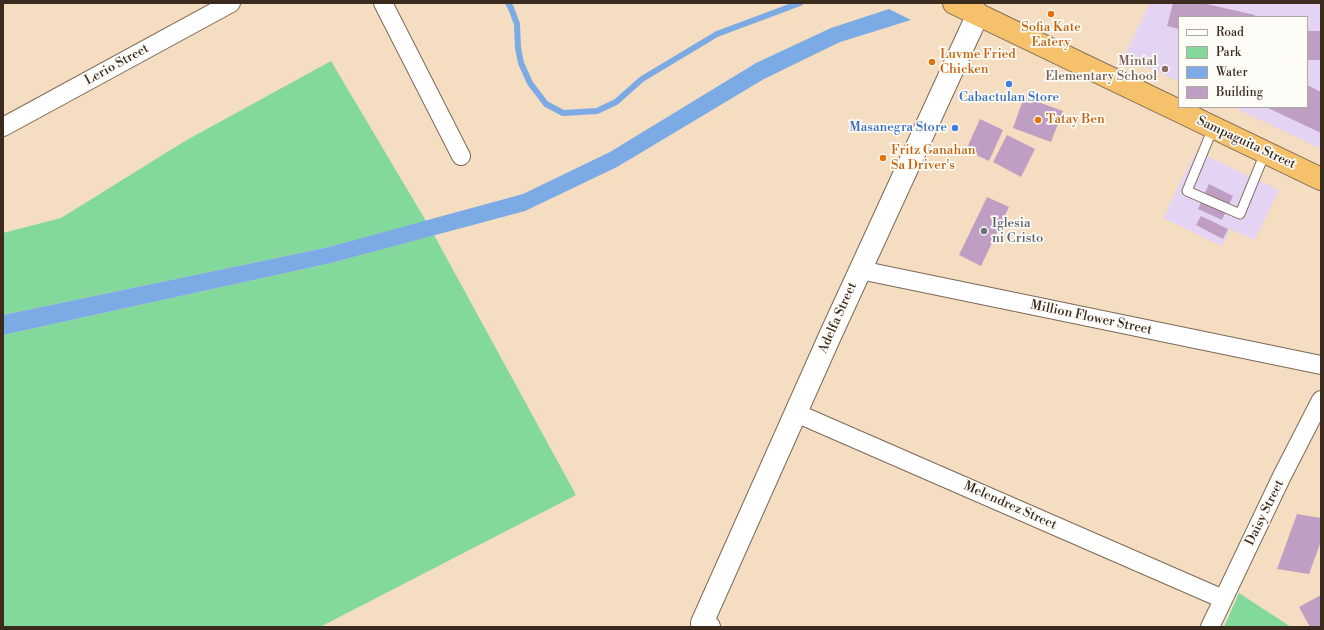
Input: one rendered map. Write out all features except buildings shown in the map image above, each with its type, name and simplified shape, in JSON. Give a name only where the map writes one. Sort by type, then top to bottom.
[{"type":"highway","name":"Sampaguita Street","points":[[954,3],[1178,109],[1213,128],[1321,179]]},
{"type":"street","name":"Lerio Street","points":[[3,127],[231,3]]},
{"type":"street","points":[[383,3],[461,156]]},
{"type":"street","name":"Adelfa Street","points":[[704,626],[796,413],[860,270],[978,14]]},
{"type":"street","name":"Million Flower Street","points":[[860,270],[1321,365]]},
{"type":"street","name":"Daisy Street","points":[[1210,627],[1282,476],[1321,400]]},
{"type":"street","name":"Melendrez Street","points":[[796,413],[1224,599]]},
{"type":"lane","points":[[1213,128],[1187,191],[1240,214],[1265,153]]},
{"type":"shaded area","name":"Mintal Elementary School","points":[[1150,3],[1321,3],[1321,149],[1235,108],[1308,108],[1308,16],[1178,16],[1178,82],[1124,56]]},
{"type":"shaded area","points":[[1196,151],[1279,190],[1255,240],[1230,229],[1222,246],[1163,218]]},
{"type":"green space","points":[[331,61],[426,221],[329,247],[3,315],[3,233],[61,218],[185,141]]},
{"type":"green space","points":[[434,235],[576,495],[320,627],[3,627],[3,335],[331,263]]},
{"type":"green space","points":[[1239,593],[1291,627],[1224,627]]},
{"type":"water","points":[[889,9],[911,20],[840,42],[764,79],[617,167],[525,211],[331,263],[3,335],[3,315],[329,247],[523,194],[610,152],[756,63],[831,28]]},
{"type":"waterway","points":[[508,3],[517,24],[518,48],[521,63],[530,83],[546,104],[563,113],[597,111],[616,102],[642,79],[717,34],[800,3]]},
{"type":"place","name":"Sofia Kate Eatery","points":[[1051,14]]},
{"type":"place","name":"Luvme Fried Chicken","points":[[932,62]]},
{"type":"place","name":"Mintal Elementary School","points":[[1165,69]]},
{"type":"place","name":"Cabactulan Store","points":[[1009,84]]},
{"type":"place","name":"Tatay Ben","points":[[1038,120]]},
{"type":"place","name":"Masanegra Store","points":[[955,128]]},
{"type":"place","name":"Fritz Ganahan Sa Driver's","points":[[883,158]]},
{"type":"place","name":"Iglesia ni Cristo","points":[[984,231]]}]
